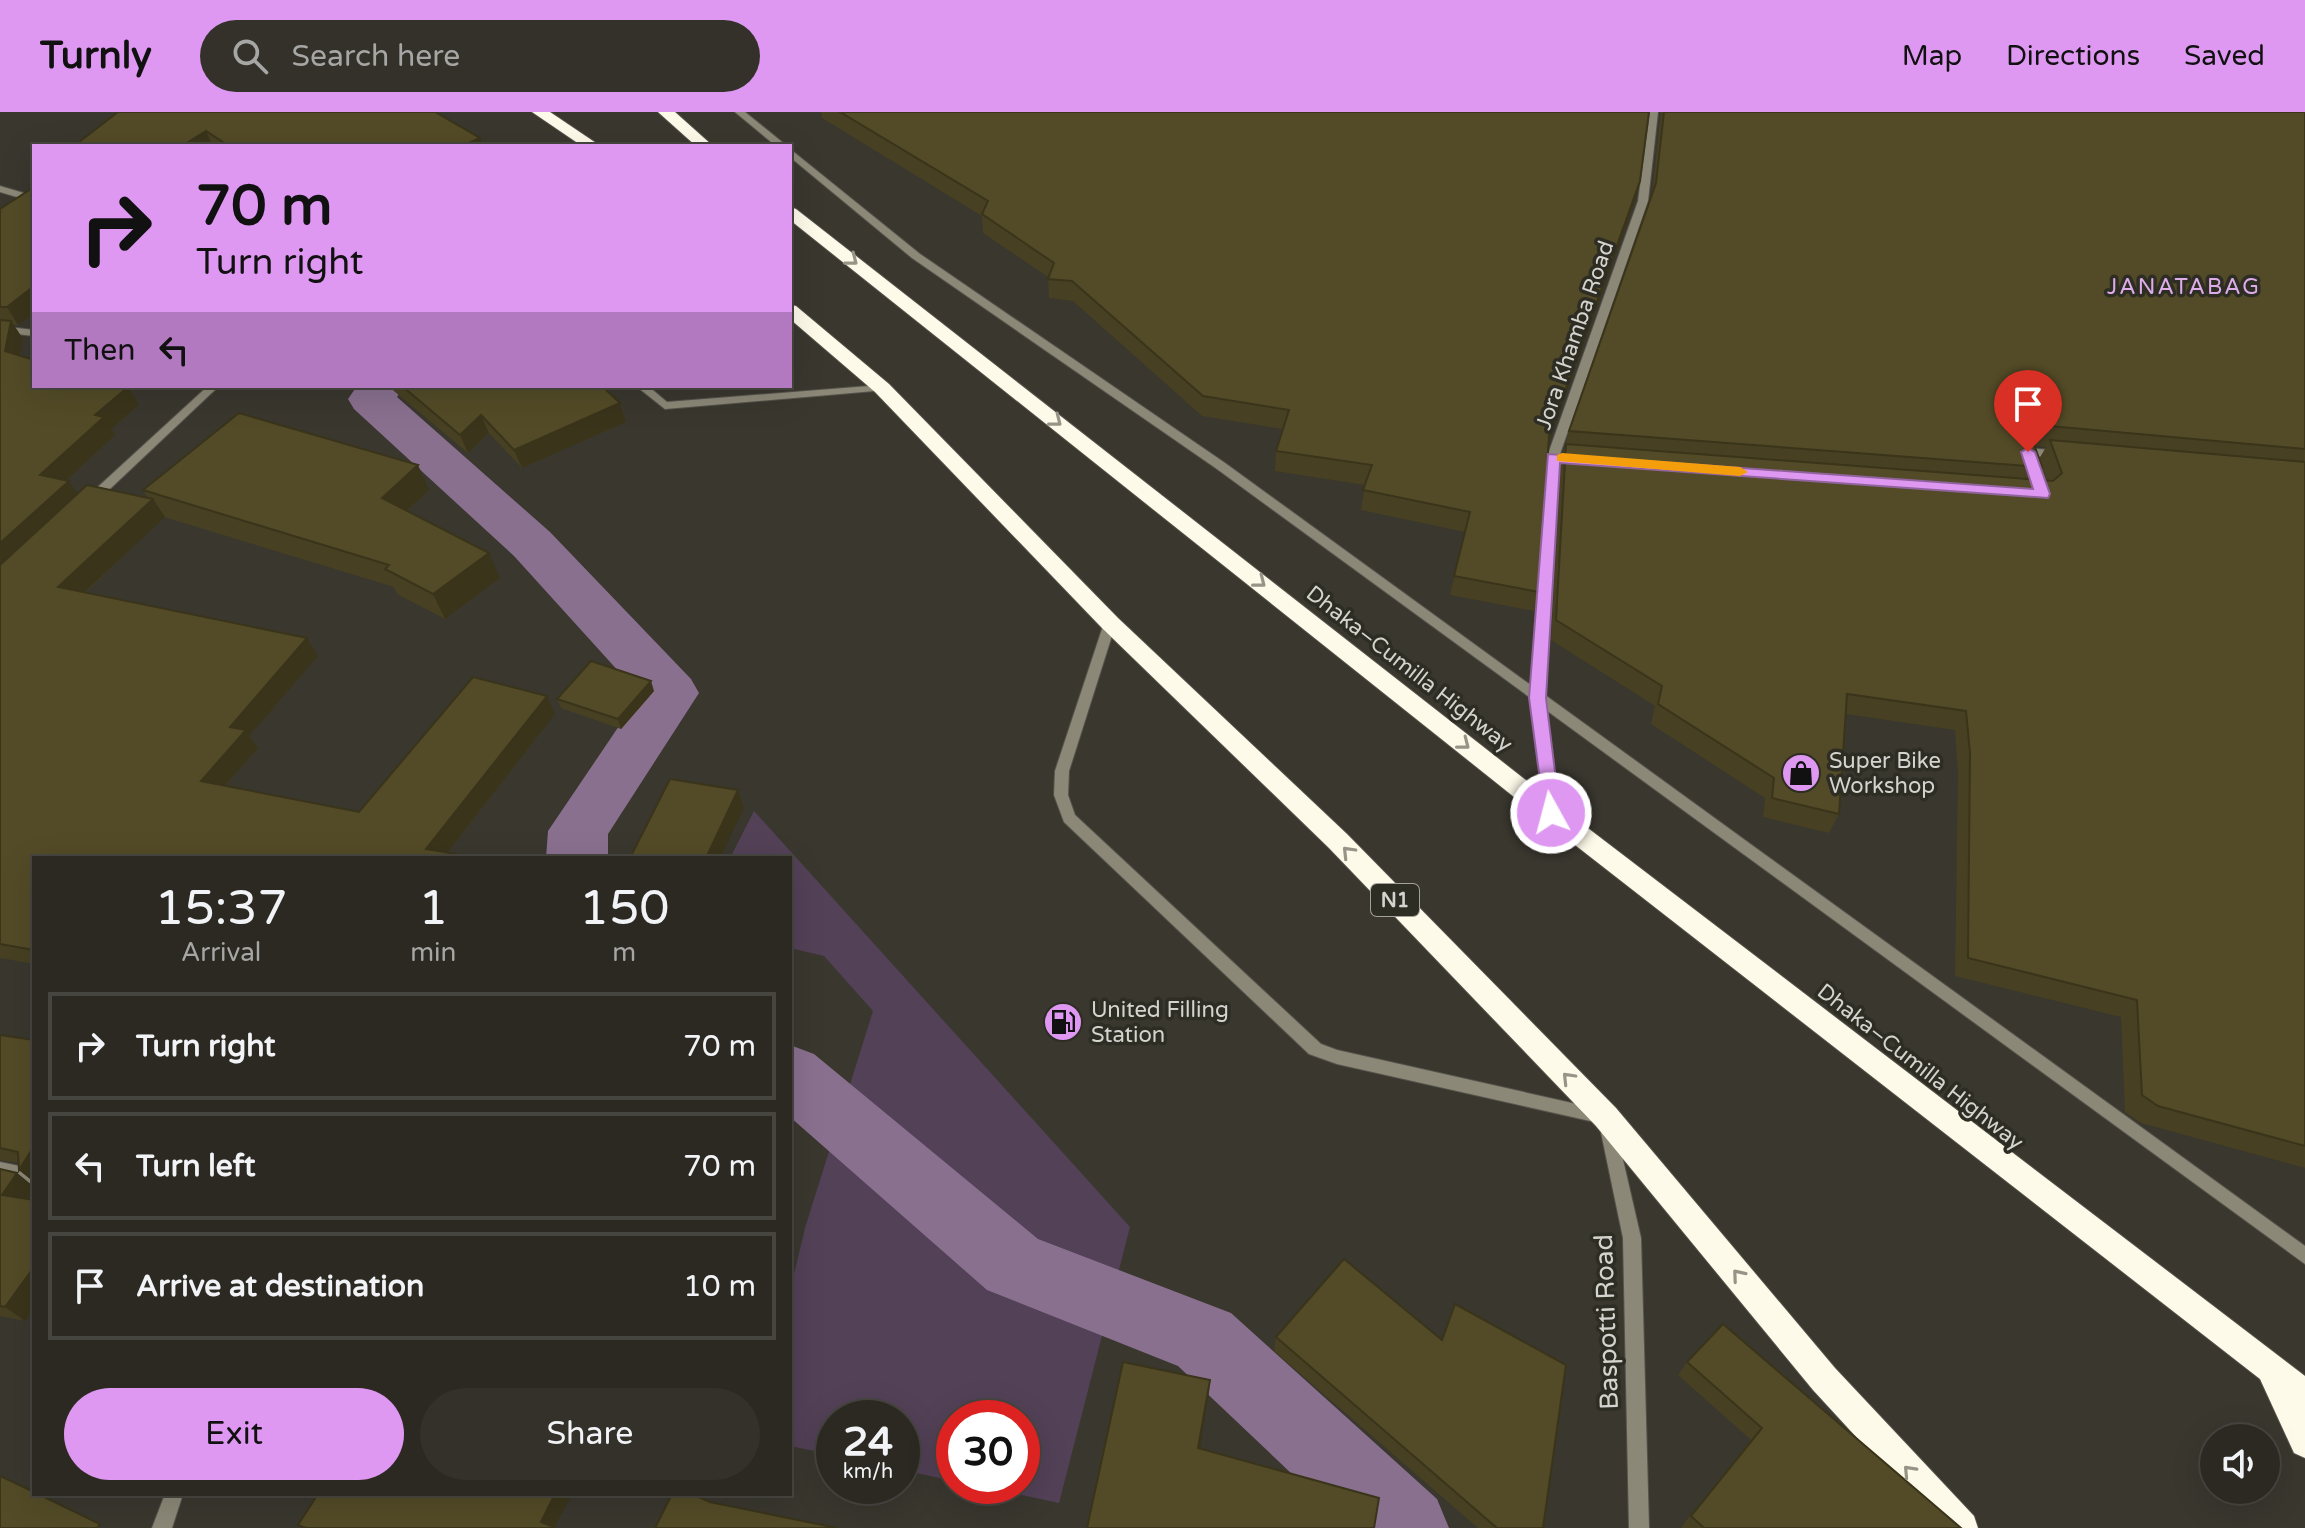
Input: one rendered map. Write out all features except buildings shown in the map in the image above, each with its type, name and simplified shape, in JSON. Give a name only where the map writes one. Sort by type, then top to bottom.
[{"type":"highway","points":[[540,112],[588,144]]},
{"type":"highway","points":[[556,112],[589,144]]},
{"type":"highway","points":[[666,112],[703,144]]},
{"type":"highway","name":"Dhaka–Cumilla Highway","points":[[792,214],[1551,813],[2305,1395]]},
{"type":"highway","name":"N1","points":[[792,312],[882,388],[1110,623],[1338,841],[1606,1117],[1824,1379],[1962,1528]]},
{"type":"highway","points":[[2269,1367],[2305,1442]]},
{"type":"street","points":[[739,112],[779,144]]},
{"type":"street","name":"Jora Khamba Road","points":[[1551,813],[1538,698],[1553,457],[1643,201],[1654,112]]},
{"type":"street","points":[[792,154],[916,256],[1221,466],[2305,1256]]},
{"type":"street","points":[[0,189],[32,198]]},
{"type":"street","points":[[0,329],[32,333]]},
{"type":"street","points":[[79,512],[212,388]]},
{"type":"street","points":[[643,388],[665,406],[882,388]]},
{"type":"street","points":[[2027,493],[2042,494],[2028,452],[2074,456]]},
{"type":"street","points":[[1553,457],[1600,461]]},
{"type":"street","points":[[1110,623],[1062,771],[1061,795],[1069,818],[1315,1049],[1337,1057],[1606,1117]]},
{"type":"street","name":"Baspotti Road","points":[[1606,1117],[1632,1238],[1639,1528]]},
{"type":"street","points":[[0,1170],[32,1177]]},
{"type":"street","points":[[162,1528],[173,1496]]},
{"type":"shaded area","points":[[754,811],[1130,1227],[1059,1503],[1040,1499],[1040,1400],[936,1400],[936,1477],[920,1474],[920,1400],[816,1400],[816,1451],[792,1446],[792,1283],[805,1228],[873,1011],[824,956],[792,948],[792,856],[731,856]]},
{"type":"waterway","points":[[380,388],[371,399],[532,544],[671,693],[578,831],[577,856]]},
{"type":"waterway","points":[[792,1077],[1013,1265],[1204,1339],[1408,1528]]},
{"type":"slow traffic","points":[[1562,458],[1740,472]]},
{"type":"place","name":"Super Bike Workshop","points":[[1801,773]]},
{"type":"place","name":"United Filling Station","points":[[1063,1022]]},
{"type":"district","name":"JANATABAG","points":[[2184,286]]},
{"type":"route","points":[[1551,813],[1538,698],[1553,457],[2042,494],[2028,452]]}]
